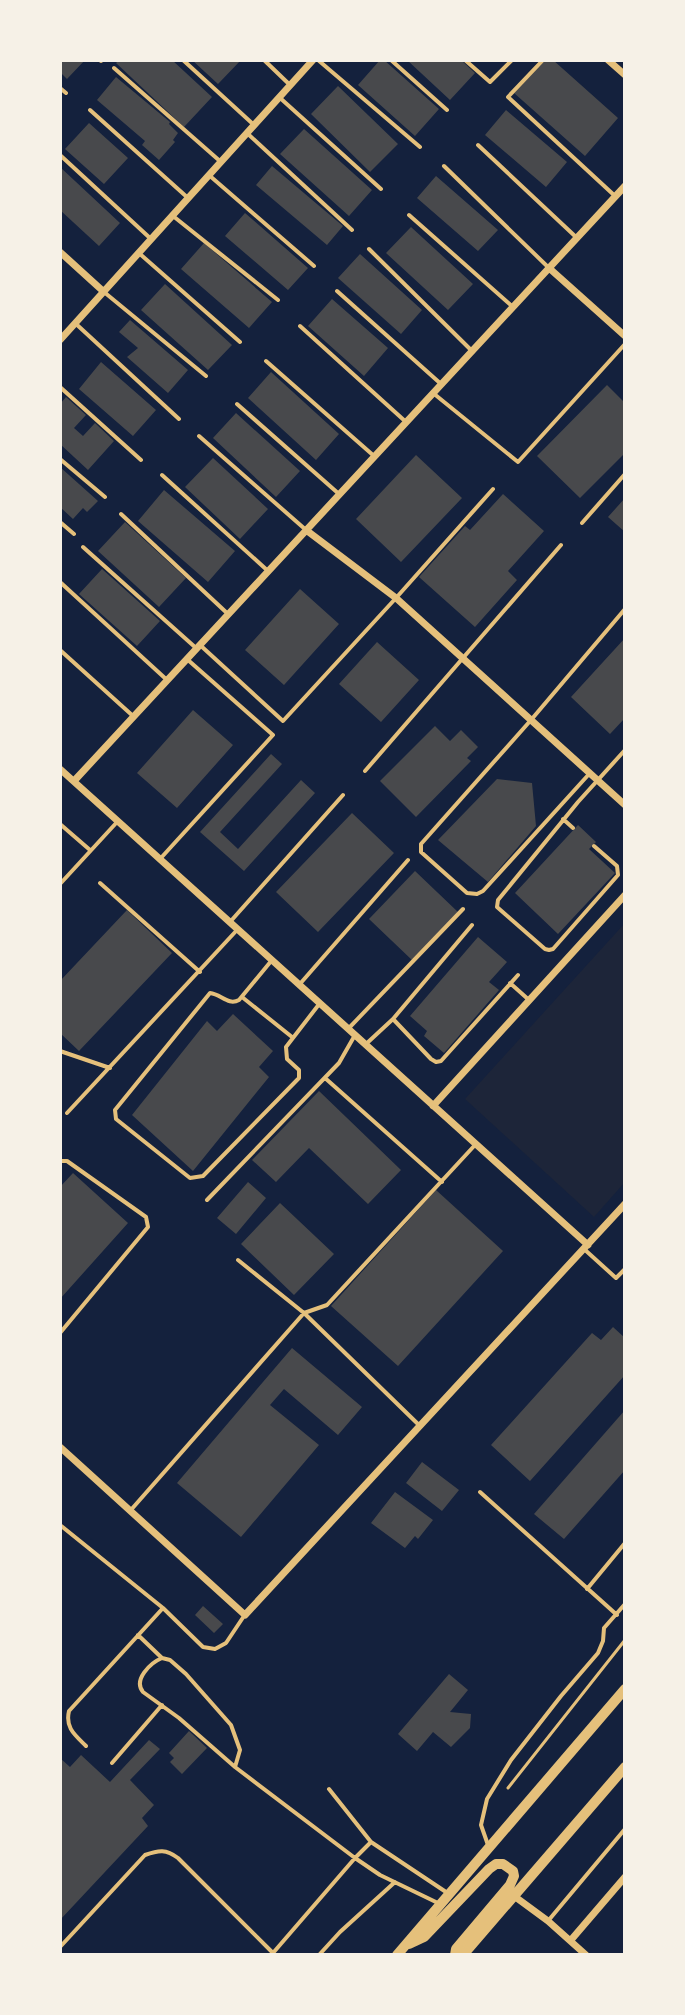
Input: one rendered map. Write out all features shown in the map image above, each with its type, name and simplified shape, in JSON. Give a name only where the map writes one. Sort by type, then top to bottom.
[{"type":"main road","points":[[400,1951],[625,1689]]},
{"type":"main road","points":[[463,1955],[625,1767]]},
{"type":"main road","points":[[400,1951],[424,1937],[489,1869],[503,1864],[513,1871],[510,1885],[456,1949],[455,1955]]},
{"type":"street","points":[[60,340],[315,60]]},
{"type":"street","points":[[608,60],[625,75]]},
{"type":"street","points":[[74,781],[625,186]]},
{"type":"street","points":[[60,252],[104,292]]},
{"type":"street","points":[[549,268],[625,336]]},
{"type":"street","points":[[306,530],[396,598],[625,805]]},
{"type":"street","points":[[60,769],[586,1247]]},
{"type":"street","points":[[433,1106],[625,895]]},
{"type":"street","points":[[60,1447],[245,1615],[625,1204]]},
{"type":"street","points":[[571,1940],[625,1877]]},
{"type":"street","points":[[514,1896],[586,1955]]},
{"type":"lane","points":[[183,60],[254,125]]},
{"type":"lane","points":[[264,60],[290,85]]},
{"type":"lane","points":[[315,60],[420,147]]},
{"type":"lane","points":[[391,60],[447,110]]},
{"type":"lane","points":[[465,60],[490,82],[512,60]]},
{"type":"lane","points":[[543,60],[508,97],[615,196]]},
{"type":"lane","points":[[617,68],[624,60]]},
{"type":"lane","points":[[114,68],[221,162]]},
{"type":"lane","points":[[60,88],[66,93]]},
{"type":"lane","points":[[279,97],[381,189]]},
{"type":"lane","points":[[90,110],[188,198]]},
{"type":"lane","points":[[246,133],[352,230]]},
{"type":"lane","points":[[478,145],[577,238]]},
{"type":"lane","points":[[60,155],[151,239]]},
{"type":"lane","points":[[444,166],[549,268]]},
{"type":"lane","points":[[209,175],[314,266]]},
{"type":"lane","points":[[409,215],[513,307]]},
{"type":"lane","points":[[172,216],[278,300]]},
{"type":"lane","points":[[369,249],[472,351]]},
{"type":"lane","points":[[138,253],[240,342]]},
{"type":"lane","points":[[337,291],[441,384]]},
{"type":"lane","points":[[104,292],[206,376]]},
{"type":"lane","points":[[75,323],[179,419]]},
{"type":"lane","points":[[300,326],[406,422]]},
{"type":"lane","points":[[433,393],[518,462],[625,344]]},
{"type":"lane","points":[[266,361],[374,456]]},
{"type":"lane","points":[[60,387],[141,460]]},
{"type":"lane","points":[[237,404],[339,494]]},
{"type":"lane","points":[[199,436],[306,530]]},
{"type":"lane","points":[[60,459],[105,497]]},
{"type":"lane","points":[[582,523],[625,474]]},
{"type":"lane","points":[[162,475],[268,571]]},
{"type":"lane","points":[[83,547],[283,721],[493,489]]},
{"type":"lane","points":[[121,514],[228,614]]},
{"type":"lane","points":[[60,522],[74,534]]},
{"type":"lane","points":[[365,771],[561,545]]},
{"type":"lane","points":[[60,582],[167,680]]},
{"type":"lane","points":[[590,773],[477,894],[467,893],[421,852],[421,844],[625,609]]},
{"type":"lane","points":[[60,650],[133,716]]},
{"type":"lane","points":[[160,859],[273,735],[187,659]]},
{"type":"lane","points":[[594,846],[617,866],[618,875],[553,949],[545,949],[497,907],[498,900],[563,819],[625,750]]},
{"type":"lane","points":[[230,922],[343,795]]},
{"type":"lane","points":[[563,819],[573,828]]},
{"type":"lane","points":[[60,884],[118,821]]},
{"type":"lane","points":[[60,824],[90,850]]},
{"type":"lane","points":[[299,985],[408,860]]},
{"type":"lane","points":[[100,883],[200,972]]},
{"type":"lane","points":[[348,1029],[463,909]]},
{"type":"lane","points":[[366,1044],[393,1019],[472,925]]},
{"type":"lane","points":[[67,1113],[238,929]]},
{"type":"lane","points":[[272,960],[235,1002],[210,993],[115,1110],[116,1119],[190,1178],[203,1176],[299,1078],[299,1070],[287,1059],[285,1052],[288,1042],[320,1003]]},
{"type":"lane","points":[[393,1019],[431,1059],[441,1061],[518,975]]},
{"type":"lane","points":[[510,983],[529,1000]]},
{"type":"lane","points":[[242,997],[292,1037]]},
{"type":"lane","points":[[207,1200],[339,1063],[355,1035]]},
{"type":"lane","points":[[60,1051],[110,1068]]},
{"type":"lane","points":[[325,1078],[442,1182]]},
{"type":"lane","points":[[130,1511],[304,1313],[327,1305],[475,1145]]},
{"type":"lane","points":[[60,1161],[67,1161],[146,1217],[148,1227],[60,1333]]},
{"type":"lane","points":[[586,1247],[616,1278],[625,1269]]},
{"type":"lane","points":[[238,1260],[304,1313],[420,1426]]},
{"type":"lane","points":[[480,1492],[617,1615]]},
{"type":"lane","points":[[60,1525],[163,1608],[203,1647],[215,1649],[226,1643],[245,1615]]},
{"type":"lane","points":[[587,1589],[625,1543]]},
{"type":"lane","points":[[489,1847],[481,1825],[487,1799],[511,1760],[598,1653],[604,1628],[625,1604]]},
{"type":"lane","points":[[86,1746],[69,1729],[69,1711],[163,1608]]},
{"type":"lane","points":[[138,1635],[162,1658],[170,1660],[186,1674],[231,1725],[240,1750],[235,1767]]},
{"type":"lane","points":[[162,1658],[147,1669],[139,1682],[143,1692],[355,1858],[440,1904]]},
{"type":"lane","points":[[112,1763],[162,1705]]},
{"type":"lane","points":[[329,1789],[371,1842],[449,1894]]},
{"type":"lane","points":[[548,1921],[625,1829]]},
{"type":"lane","points":[[60,1947],[145,1855],[167,1851],[178,1858],[272,1954],[371,1842]]},
{"type":"lane","points":[[319,1955],[395,1882]]},
{"type":"path","points":[[506,1791],[625,1640]]},
{"type":"shaded area","points":[[625,923],[625,1182],[594,1217],[465,1099]]},
{"type":"building","points":[[60,60],[85,60],[67,79],[60,72]]},
{"type":"building","points":[[119,60],[172,60],[212,97],[184,127],[116,63]]},
{"type":"building","points":[[192,60],[241,60],[218,84]]},
{"type":"building","points":[[380,60],[384,60],[439,109],[415,136],[358,85]]},
{"type":"building","points":[[407,60],[461,60],[475,73],[450,100]]},
{"type":"building","points":[[544,60],[553,60],[618,118],[585,156],[514,93]]},
{"type":"building","points":[[116,77],[170,122],[178,133],[173,140],[175,142],[159,160],[142,145],[145,141],[97,100]]},
{"type":"building","points":[[338,86],[398,144],[370,172],[311,114]]},
{"type":"building","points":[[506,110],[567,162],[546,187],[485,135]]},
{"type":"building","points":[[89,123],[128,158],[104,184],[65,149]]},
{"type":"building","points":[[304,129],[372,190],[349,216],[280,154]]},
{"type":"building","points":[[272,166],[343,226],[327,245],[256,185]]},
{"type":"building","points":[[60,167],[120,223],[99,246],[60,210]]},
{"type":"building","points":[[436,176],[498,230],[478,251],[417,198]]},
{"type":"building","points":[[245,213],[308,268],[288,290],[225,236]]},
{"type":"building","points":[[411,227],[473,284],[448,310],[386,253]]},
{"type":"building","points":[[204,243],[272,302],[249,328],[181,269]]},
{"type":"building","points":[[360,254],[422,310],[401,334],[338,278]]},
{"type":"building","points":[[165,284],[232,345],[208,370],[141,310]]},
{"type":"building","points":[[332,299],[388,348],[364,376],[308,326]]},
{"type":"building","points":[[130,320],[188,370],[168,393],[127,357],[138,348],[119,332]]},
{"type":"building","points":[[101,362],[156,410],[133,436],[79,389]]},
{"type":"building","points":[[271,372],[339,434],[316,460],[248,398]]},
{"type":"building","points":[[607,385],[625,403],[625,453],[580,498],[537,456]]},
{"type":"building","points":[[66,397],[86,415],[74,428],[83,436],[95,423],[114,441],[88,470],[60,444],[60,404]]},
{"type":"building","points":[[236,413],[300,471],[276,497],[213,438]]},
{"type":"building","points":[[416,455],[462,498],[401,562],[356,519]]},
{"type":"building","points":[[213,458],[268,509],[240,539],[185,487]]},
{"type":"building","points":[[60,467],[98,501],[87,512],[83,508],[73,519],[60,507]]},
{"type":"building","points":[[164,490],[235,551],[208,582],[138,521]]},
{"type":"building","points":[[503,494],[544,531],[508,571],[517,580],[475,627],[419,577],[465,526],[470,530]]},
{"type":"building","points":[[625,498],[625,532],[608,517]]},
{"type":"building","points":[[125,522],[186,578],[159,607],[98,551]]},
{"type":"building","points":[[102,569],[160,621],[137,646],[79,594]]},
{"type":"building","points":[[300,589],[339,624],[284,685],[245,650]]},
{"type":"building","points":[[625,638],[625,718],[610,734],[571,697]]},
{"type":"building","points":[[377,642],[419,680],[381,722],[339,684]]},
{"type":"building","points":[[193,710],[233,745],[177,808],[137,773]]},
{"type":"building","points":[[435,726],[450,741],[461,730],[478,747],[467,758],[471,761],[416,817],[380,781]]},
{"type":"building","points":[[271,754],[282,764],[220,832],[238,849],[301,780],[315,793],[244,871],[200,832]]},
{"type":"building","points":[[497,779],[532,783],[536,826],[488,882],[438,840]]},
{"type":"building","points":[[352,813],[394,853],[318,932],[276,892]]},
{"type":"building","points":[[578,825],[596,842],[589,849],[615,873],[558,934],[515,893]]},
{"type":"building","points":[[415,871],[459,913],[413,961],[369,919]]},
{"type":"building","points":[[127,910],[172,953],[79,1051],[60,1033],[60,981]]},
{"type":"building","points":[[478,937],[507,962],[489,982],[499,990],[444,1053],[424,1036],[427,1031],[410,1016]]},
{"type":"building","points":[[233,1014],[273,1051],[259,1067],[269,1077],[193,1171],[132,1115],[207,1021],[217,1031]]},
{"type":"building","points":[[319,1091],[401,1170],[368,1204],[309,1148],[276,1182],[252,1160]]},
{"type":"building","points":[[73,1173],[128,1223],[60,1299],[60,1187]]},
{"type":"building","points":[[248,1182],[266,1198],[236,1234],[217,1218]]},
{"type":"building","points":[[436,1190],[503,1251],[398,1366],[331,1306]]},
{"type":"building","points":[[280,1203],[334,1254],[294,1295],[241,1244]]},
{"type":"building","points":[[613,1327],[625,1338],[625,1375],[530,1481],[491,1445],[592,1333],[601,1340]]},
{"type":"building","points":[[292,1348],[362,1407],[338,1435],[284,1389],[270,1405],[319,1445],[241,1537],[177,1483]]},
{"type":"building","points":[[625,1410],[625,1470],[564,1539],[534,1514]]},
{"type":"building","points":[[422,1462],[459,1490],[442,1511],[406,1483]]},
{"type":"building","points":[[395,1492],[433,1520],[418,1539],[415,1536],[405,1548],[371,1523]]},
{"type":"building","points":[[203,1606],[223,1624],[214,1633],[195,1615]]},
{"type":"building","points":[[449,1674],[468,1690],[450,1712],[471,1714],[470,1728],[451,1747],[433,1732],[417,1751],[398,1734]]},
{"type":"building","points":[[189,1731],[207,1748],[182,1774],[170,1762],[174,1758],[169,1753]]},
{"type":"building","points":[[149,1740],[160,1749],[130,1780],[154,1805],[142,1818],[148,1826],[60,1920],[60,1758],[70,1767],[81,1755],[110,1782]]}]
